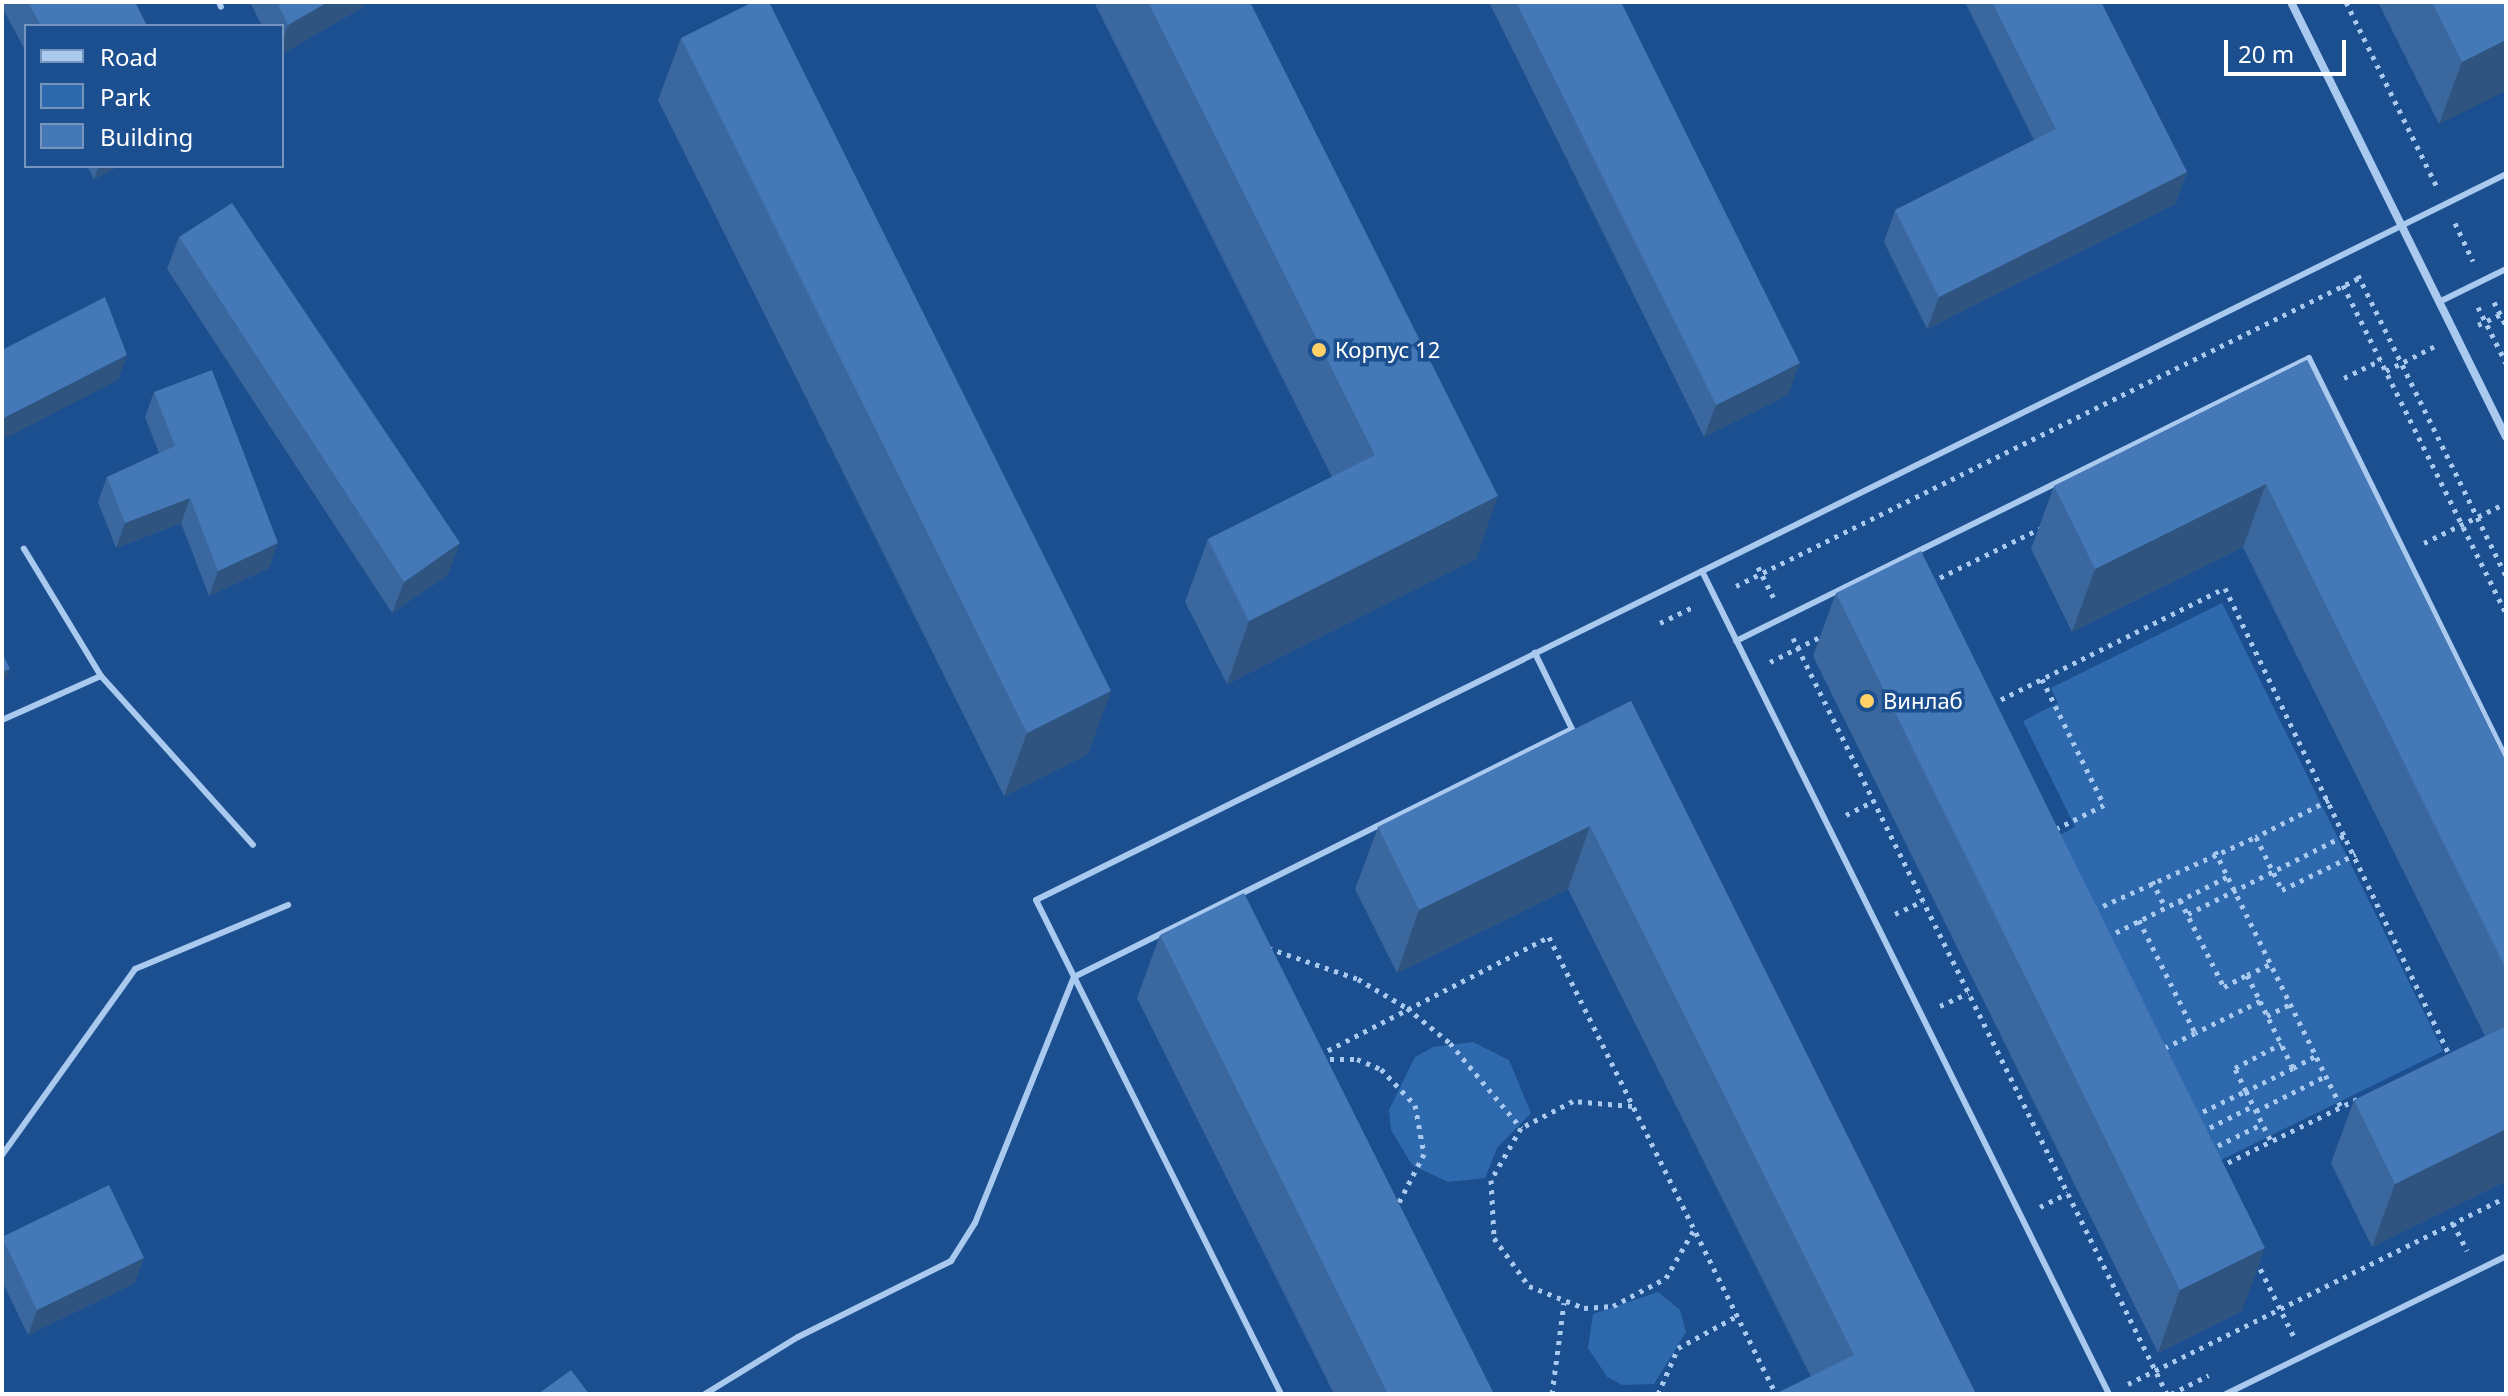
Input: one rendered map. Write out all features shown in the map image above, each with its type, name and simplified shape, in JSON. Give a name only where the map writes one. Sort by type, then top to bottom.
[{"type":"street","points":[[2291,2],[2506,437]]},
{"type":"lane","points":[[1281,1394],[1036,900],[2506,174]]},
{"type":"lane","points":[[2439,302],[2506,269]]},
{"type":"lane","points":[[1736,641],[2309,358],[2506,758]]},
{"type":"lane","points":[[24,549],[101,676],[253,845]]},
{"type":"lane","points":[[1702,571],[2109,1394]]},
{"type":"lane","points":[[705,1394],[798,1337],[951,1261],[975,1223],[1074,977],[1572,729],[1535,653]]},
{"type":"lane","points":[[2,720],[101,676]]},
{"type":"lane","points":[[2,1155],[135,969],[288,905]]},
{"type":"lane","points":[[2226,1394],[2506,1256]]},
{"type":"path","points":[[2346,2],[2506,326]]},
{"type":"path","points":[[2346,253],[2506,576]]},
{"type":"path","points":[[2331,260],[2506,614]]},
{"type":"path","points":[[1660,623],[2359,278]]},
{"type":"path","points":[[2469,287],[2506,363]]},
{"type":"path","points":[[2324,388],[2381,360]]},
{"type":"path","points":[[2405,553],[2506,503]]},
{"type":"path","points":[[1923,586],[2050,524]]},
{"type":"path","points":[[1929,598],[1918,576],[2001,535]]},
{"type":"path","points":[[1749,548],[2167,1394]]},
{"type":"path","points":[[1984,708],[2225,588],[2453,1052],[2439,1059]]},
{"type":"path","points":[[1751,671],[1840,627]]},
{"type":"path","points":[[1746,661],[1807,630]]},
{"type":"path","points":[[2042,679],[2104,805],[2046,834],[2052,847]]},
{"type":"path","points":[[2086,914],[2215,851],[2256,837],[2329,800]]},
{"type":"path","points":[[2188,914],[2346,835]]},
{"type":"path","points":[[2256,837],[2282,890],[2356,854]]},
{"type":"path","points":[[2215,851],[2341,1107]]},
{"type":"path","points":[[2098,941],[2227,877]]},
{"type":"path","points":[[2152,881],[2165,907]]},
{"type":"path","points":[[2180,900],[2224,987],[2271,964]]},
{"type":"path","points":[[2139,920],[2195,1033]]},
{"type":"path","points":[[1386,1217],[1405,1200],[1424,1154],[1415,1105],[1381,1069],[1357,1059],[1307,1061],[1549,937],[1776,1394]]},
{"type":"path","points":[[1263,947],[1358,979],[1407,1008],[1450,1043],[1521,1128]]},
{"type":"path","points":[[2247,975],[2293,1068]]},
{"type":"path","points":[[2154,1053],[2260,1001]]},
{"type":"path","points":[[2267,1016],[2291,1004]]},
{"type":"path","points":[[2271,1141],[2235,1068],[2281,1044]]},
{"type":"path","points":[[2187,1120],[2316,1056]]},
{"type":"path","points":[[2195,1135],[2326,1076]]},
{"type":"path","points":[[2212,1170],[2369,1093]]},
{"type":"path","points":[[1632,1106],[1573,1101],[1521,1128],[1491,1180],[1494,1238],[1529,1286],[1564,1303],[1613,1306],[1642,1296],[1666,1278],[1695,1227]]},
{"type":"path","points":[[2181,1106],[2219,1184]]},
{"type":"path","points":[[2204,1153],[2262,1124]]},
{"type":"path","points":[[2109,1394],[2506,1197]]},
{"type":"path","points":[[2253,1254],[2304,1356]]},
{"type":"path","points":[[1552,1394],[1564,1303]]},
{"type":"path","points":[[1658,1394],[1678,1348],[1737,1316]]},
{"type":"green space","points":[[2222,603],[2443,1051],[2221,1160],[2060,835],[2075,827],[2023,721],[2058,703],[2051,688]]},
{"type":"green space","points":[[1473,1042],[1509,1060],[1531,1113],[1497,1148],[1485,1178],[1448,1182],[1412,1165],[1391,1130],[1389,1110],[1415,1057],[1433,1047]]},
{"type":"green space","points":[[1658,1292],[1680,1310],[1686,1332],[1654,1384],[1622,1385],[1607,1377],[1588,1348],[1593,1314]]},
{"type":"building","points":[[28,2],[135,2],[146,24],[40,24]]},
{"type":"building","points":[[277,2],[328,2],[288,25]]},
{"type":"building","points":[[753,2],[769,2],[1111,691],[1027,733],[681,38]]},
{"type":"building","points":[[1148,2],[1250,2],[1498,496],[1249,621],[1208,539],[1375,455]]},
{"type":"building","points":[[1516,2],[1621,2],[1800,363],[1716,405]]},
{"type":"building","points":[[1992,2],[2101,2],[2187,172],[1939,297],[1895,210],[2056,129]]},
{"type":"building","points":[[2432,2],[2506,2],[2506,40],[2462,62]]},
{"type":"building","points":[[232,203],[460,543],[404,582],[179,237]]},
{"type":"building","points":[[105,297],[127,355],[2,419],[2,350]]},
{"type":"building","points":[[2307,360],[2506,762],[2506,969],[2266,484],[2095,569],[2054,486]]},
{"type":"building","points":[[212,370],[278,543],[218,571],[190,498],[125,523],[107,477],[175,446],[154,392]]},
{"type":"building","points":[[1921,551],[2265,1248],[2180,1290],[1836,593]]},
{"type":"building","points":[[2,652],[10,669],[2,672]]},
{"type":"building","points":[[1631,701],[1976,1394],[1775,1394],[1854,1355],[1590,826],[1419,910],[1378,827]]},
{"type":"building","points":[[1244,893],[1494,1394],[1388,1394],[1160,935]]},
{"type":"building","points":[[2506,1026],[2506,1129],[2395,1184],[2354,1100]]},
{"type":"building","points":[[109,1185],[144,1258],[37,1310],[2,1237]]},
{"type":"building","points":[[571,1370],[589,1394],[538,1394]]},
{"type":"place","name":"Корпус 12","points":[[1319,350]]},
{"type":"place","name":"Винлаб","points":[[1867,701]]}]
